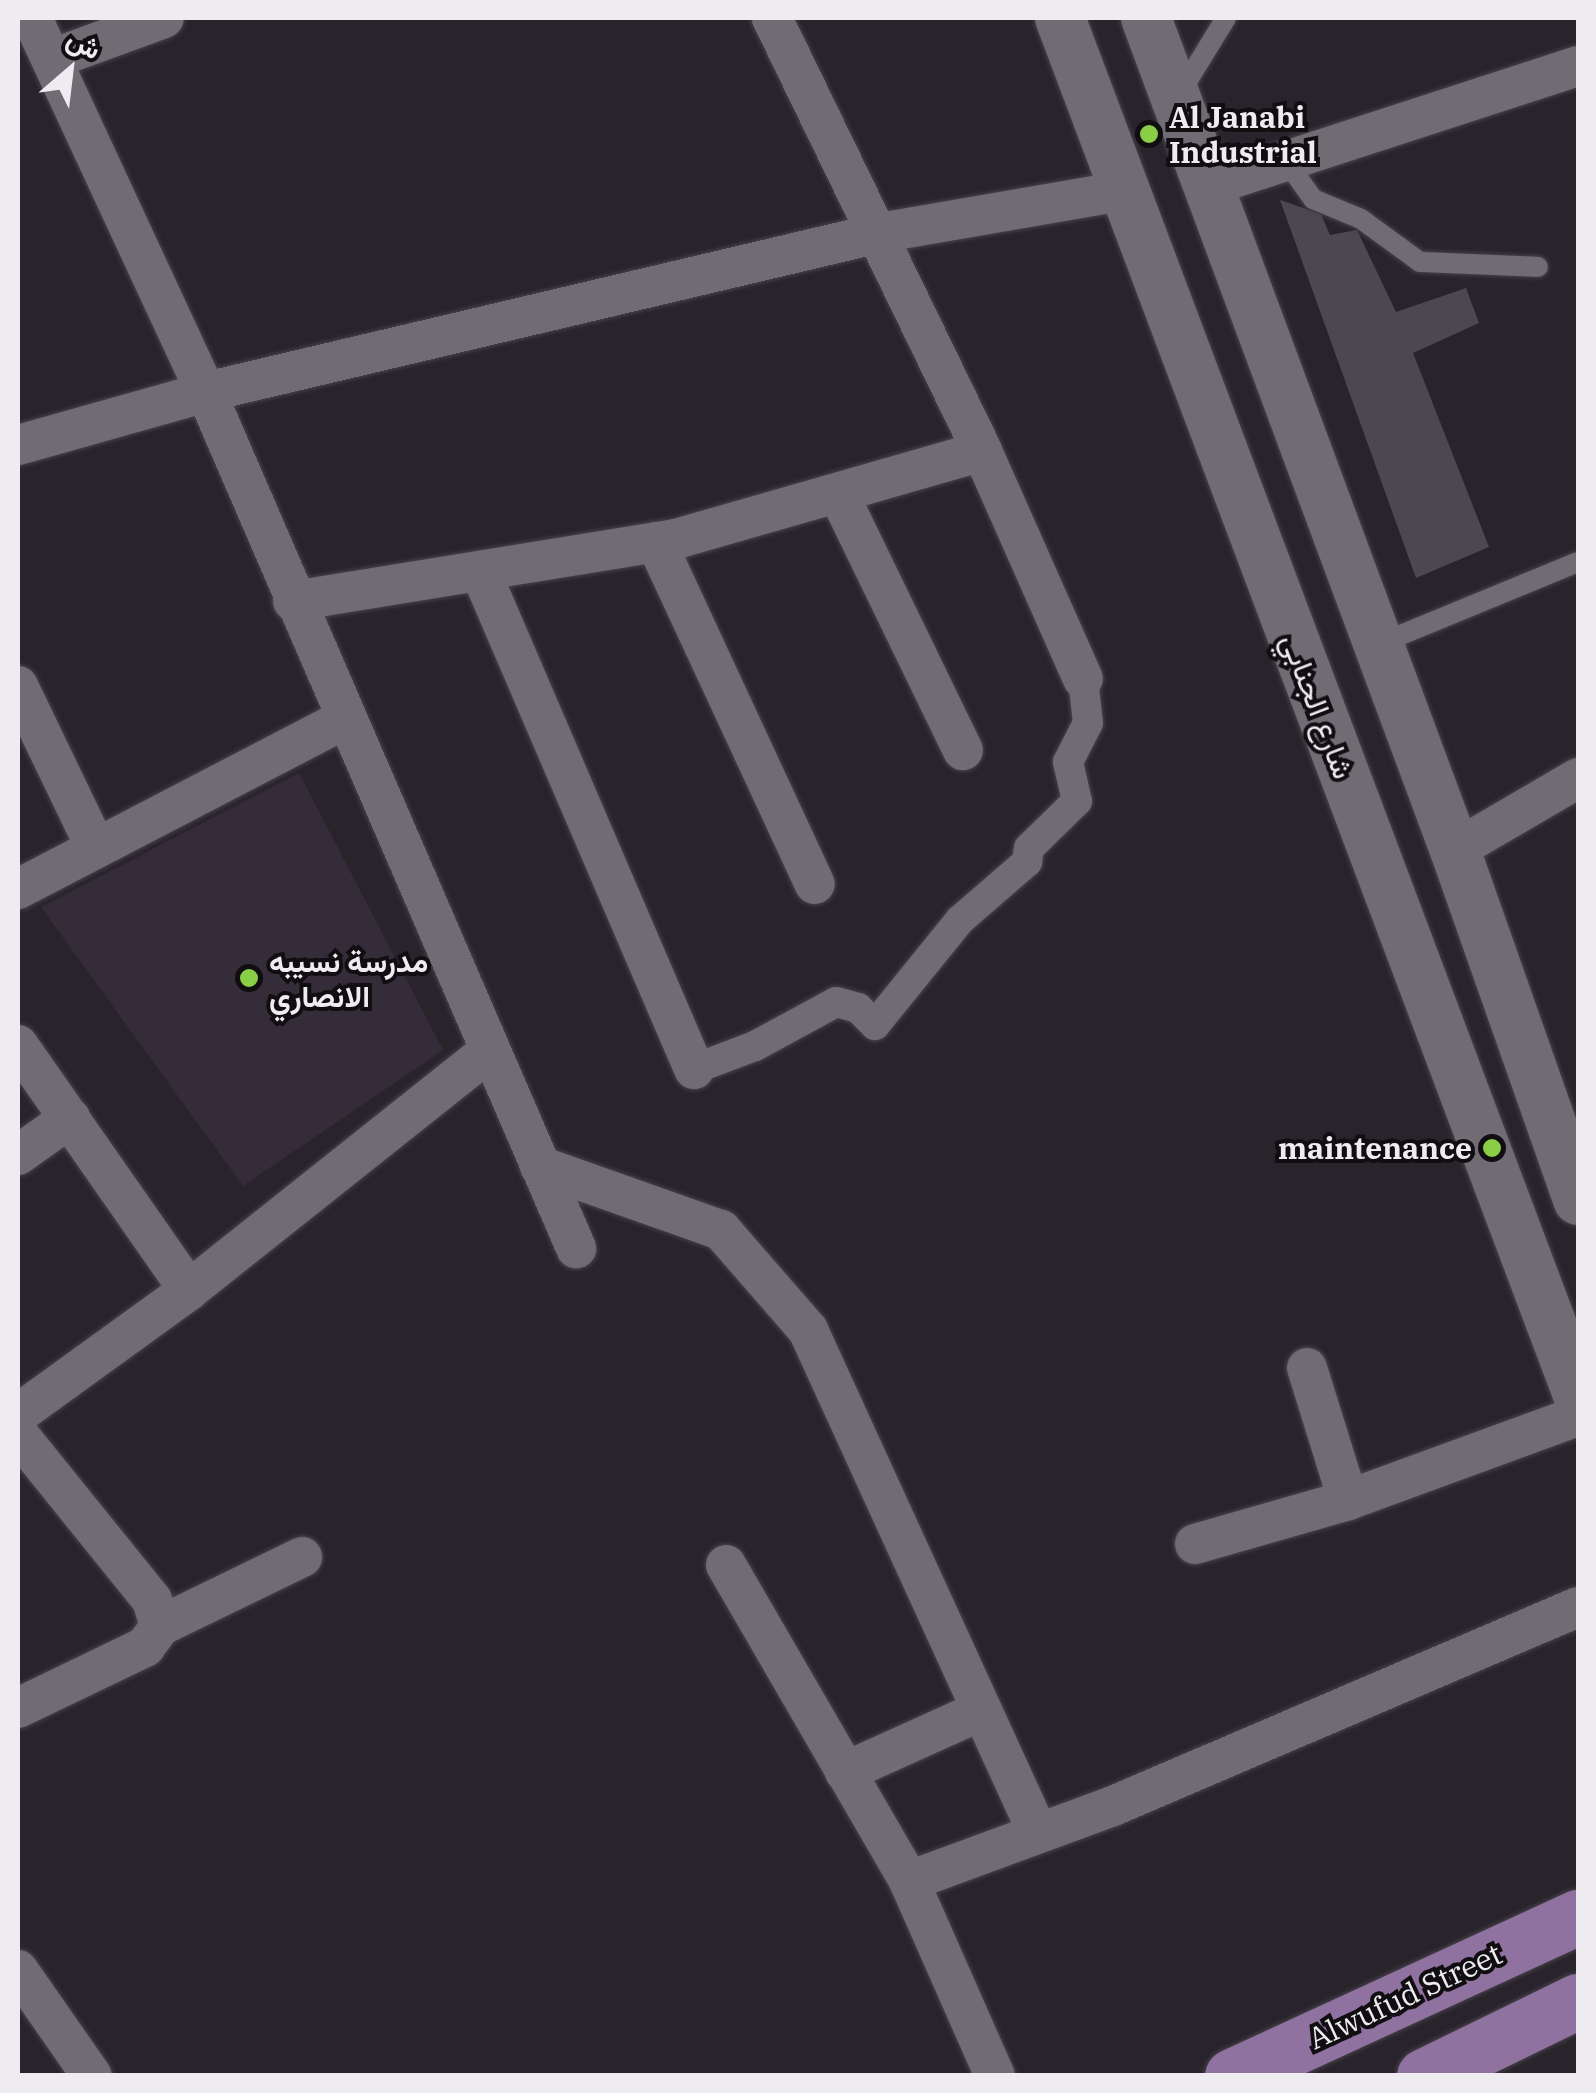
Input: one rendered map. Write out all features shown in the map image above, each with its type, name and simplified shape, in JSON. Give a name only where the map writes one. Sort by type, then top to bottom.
[{"type":"main road","name":"Alwufud Street","points":[[1232,2076],[1578,1917]]},
{"type":"main road","points":[[1424,2076],[1578,2001]]},
{"type":"street","points":[[32,18],[206,392],[576,1248]]},
{"type":"street","points":[[52,58],[164,18]]},
{"type":"street","points":[[481,573],[694,1069],[755,1046],[836,1002],[858,1008],[875,1025],[960,920],[1027,862],[1028,848],[1077,801],[1068,762],[1088,723],[1084,679],[879,233],[772,18]]},
{"type":"street","name":"شارع الجنابي","points":[[1060,18],[1578,1394]]},
{"type":"street","points":[[1146,18],[1455,850],[1578,1200]]},
{"type":"street","points":[[1209,186],[1578,66]]},
{"type":"street","points":[[18,445],[206,392],[879,233],[1124,191]]},
{"type":"street","points":[[294,601],[656,542],[982,452]]},
{"type":"street","points":[[838,493],[963,750]]},
{"type":"street","points":[[656,542],[814,884]]},
{"type":"street","points":[[18,686],[96,848]]},
{"type":"street","points":[[18,888],[346,718]]},
{"type":"street","points":[[1455,850],[1578,778]]},
{"type":"street","points":[[18,1045],[189,1290]]},
{"type":"street","points":[[18,1414],[189,1290],[490,1051]]},
{"type":"street","points":[[18,1155],[70,1118]]},
{"type":"street","points":[[540,1166],[720,1230],[808,1330],[1038,1833]]},
{"type":"street","points":[[1307,1368],[1348,1500]]},
{"type":"street","points":[[1195,1544],[1348,1500],[1578,1416]]},
{"type":"street","points":[[18,1434],[152,1600],[160,1626]]},
{"type":"street","points":[[18,1708],[146,1647],[160,1626],[302,1557]]},
{"type":"street","points":[[726,1565],[909,1881],[995,2076]]},
{"type":"street","points":[[909,1881],[1113,1806],[1578,1607]]},
{"type":"street","points":[[846,1772],[982,1710]]},
{"type":"street","points":[[18,1970],[92,2076]]},
{"type":"lane","points":[[1177,99],[1226,18]]},
{"type":"lane","points":[[1286,161],[1313,199],[1362,219],[1420,262],[1538,267]]},
{"type":"lane","points":[[1378,644],[1578,562]]},
{"type":"shaded area","name":"مدرسة نسيبه الانصاري","points":[[299,773],[443,1050],[243,1186],[41,907]]},
{"type":"building","points":[[1280,200],[1321,214],[1330,235],[1357,230],[1396,312],[1466,288],[1479,323],[1413,353],[1489,547],[1416,578]]},
{"type":"place","name":"Al Janabi Industrial","points":[[1149,134]]},
{"type":"place","name":"مدرسة نسيبه الانصاري","points":[[249,978]]},
{"type":"place","name":"maintenance","points":[[1492,1148]]}]
